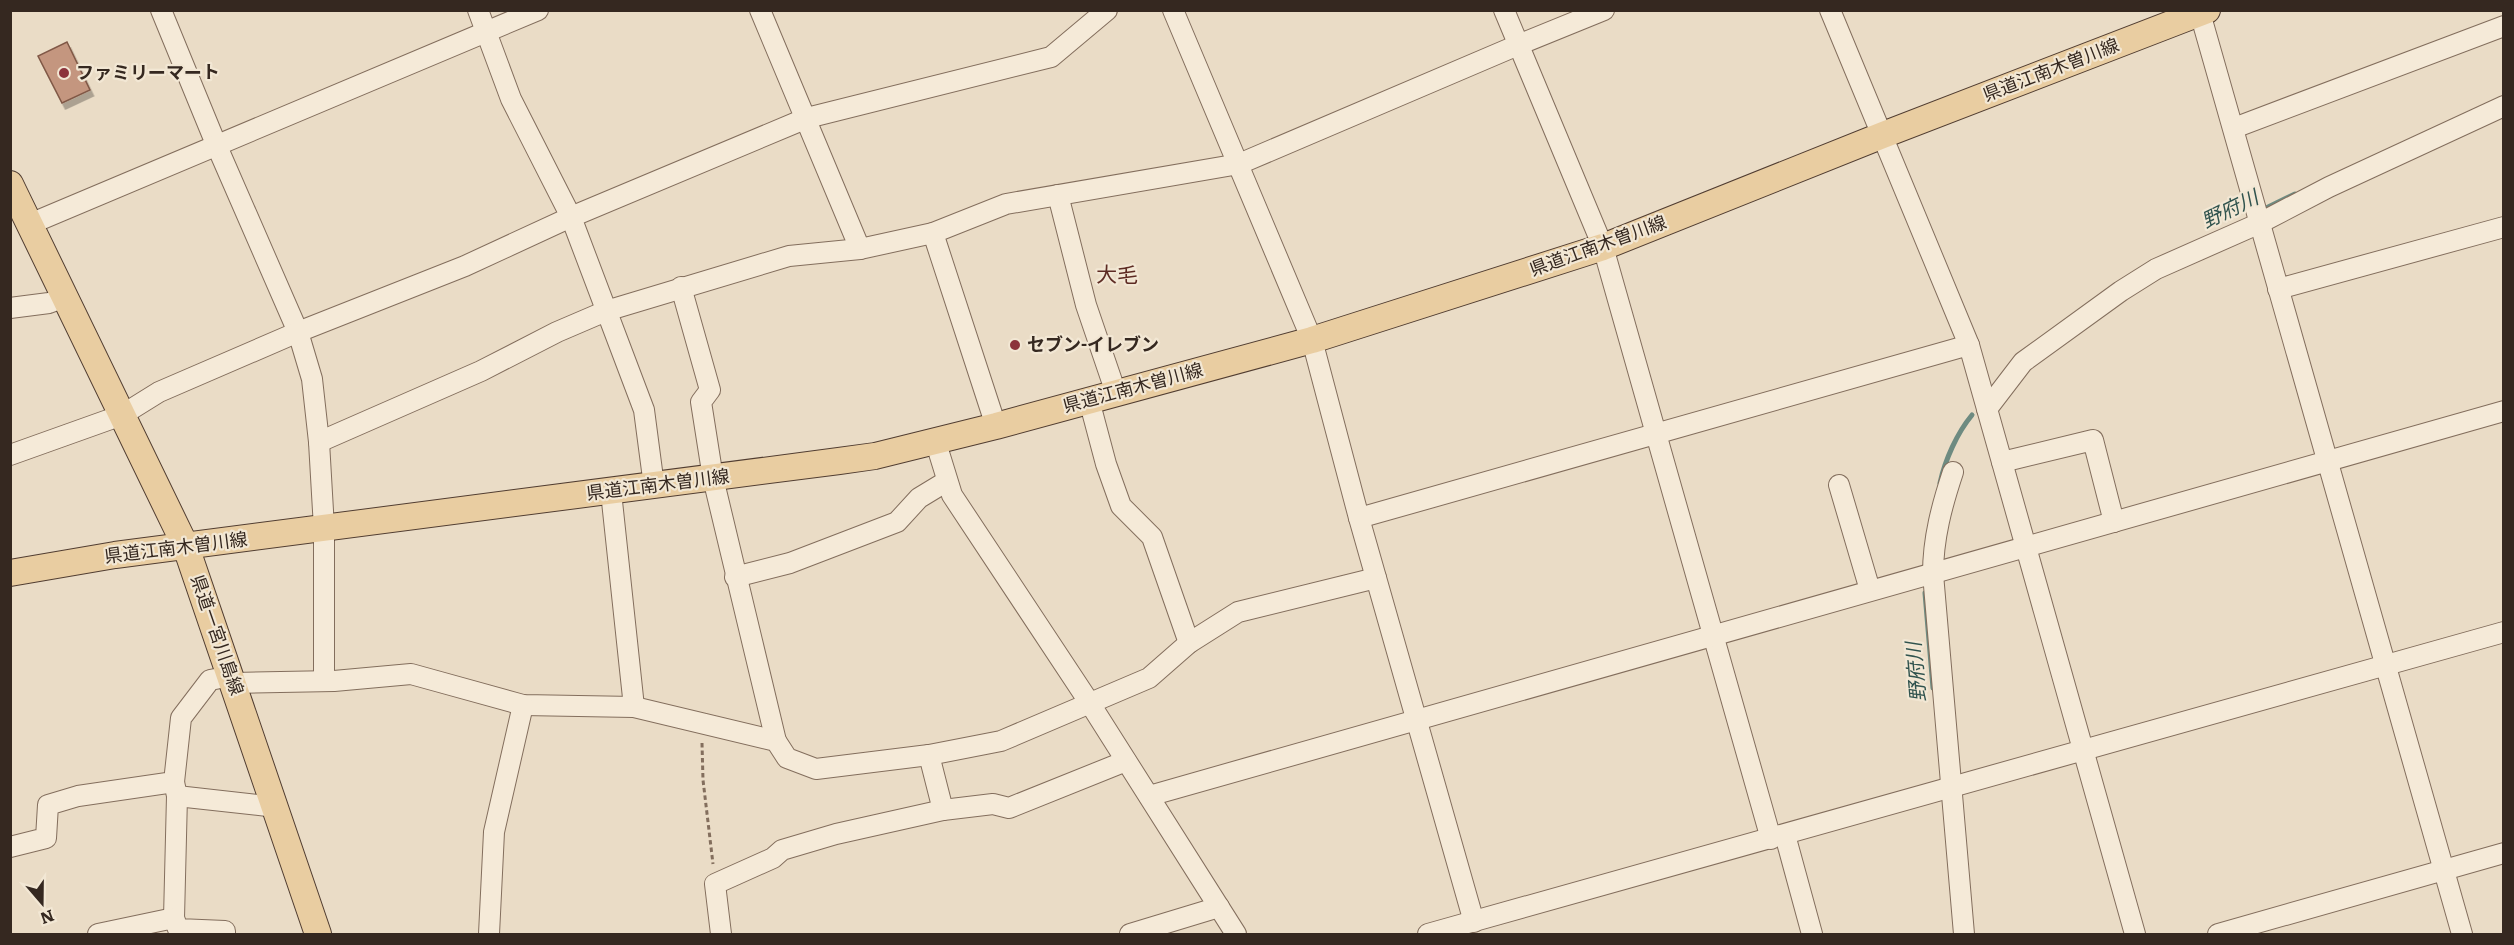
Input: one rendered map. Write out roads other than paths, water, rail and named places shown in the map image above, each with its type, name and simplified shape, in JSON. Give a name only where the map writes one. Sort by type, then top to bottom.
[{"type":"main road","name":"県道江南木曽川線","points":[[10,573],[115,555],[875,456],[996,426],[1312,340],[1604,247],[2173,16],[2204,12]]},
{"type":"main road","name":"県道一宮川島線","points":[[10,184],[186,547],[318,934]]},
{"type":"street","points":[[161,10],[216,144],[298,332],[312,379],[319,442],[324,528],[324,681]]},
{"type":"street","points":[[477,10],[511,99],[571,218],[644,410],[654,486]]},
{"type":"street","points":[[30,224],[538,10]]},
{"type":"street","points":[[760,10],[860,249]]},
{"type":"street","points":[[10,455],[122,415],[159,392],[298,332],[465,266],[571,218],[807,118],[1051,57],[1107,10]]},
{"type":"street","points":[[1173,10],[1312,340],[1376,578],[1417,719],[1482,925]]},
{"type":"street","points":[[1504,10],[1604,247],[1714,635],[1778,837],[1812,934]]},
{"type":"street","points":[[319,442],[481,372],[557,332],[606,311],[789,256],[860,249],[933,233],[1006,204],[1239,164],[1604,10]]},
{"type":"street","points":[[1830,10],[1969,345],[2135,934]]},
{"type":"street","points":[[2204,12],[2278,289],[2462,934]]},
{"type":"street","points":[[2234,128],[2504,26]]},
{"type":"street","points":[[1987,409],[2023,362],[2121,291],[2157,269],[2258,214],[2329,187],[2504,106]]},
{"type":"street","points":[[1058,195],[1086,305],[1116,393]]},
{"type":"street","points":[[2278,289],[2504,227]]},
{"type":"street","points":[[933,233],[996,426]]},
{"type":"street","points":[[681,287],[710,390],[701,402],[713,478],[735,577],[776,741],[787,758],[816,769],[929,755],[1001,741],[1149,678],[1189,643],[1238,612],[1376,578]]},
{"type":"street","points":[[10,308],[49,303],[65,297]]},
{"type":"street","points":[[1359,518],[1969,345]]},
{"type":"street","points":[[1089,400],[1106,464],[1121,506],[1152,537],[1189,643]]},
{"type":"street","points":[[1149,796],[2504,411]]},
{"type":"street","points":[[935,440],[952,495],[1089,702],[1236,934]]},
{"type":"street","points":[[2002,462],[2093,440],[2114,522]]},
{"type":"street","points":[[1953,472],[1926,575],[1946,790],[1964,934]]},
{"type":"street","points":[[735,577],[790,563],[897,522],[918,498],[947,481]]},
{"type":"street","points":[[1839,485],[1870,590]]},
{"type":"street","points":[[610,492],[634,707]]},
{"type":"street","points":[[1428,934],[1482,925],[1778,837],[2504,633]]},
{"type":"street","points":[[225,934],[225,931],[178,929],[174,918],[175,789],[181,718],[210,680],[324,681],[411,674],[523,705],[634,707],[776,741]]},
{"type":"street","points":[[489,934],[494,832],[523,705]]},
{"type":"street","points":[[929,755],[943,810]]},
{"type":"street","points":[[721,934],[715,884],[773,858],[782,850],[837,834],[943,810],[993,804],[1009,808],[1126,761]]},
{"type":"street","points":[[10,847],[46,838],[48,805],[78,796],[175,789],[276,807]]},
{"type":"street","points":[[2218,934],[2504,853]]},
{"type":"street","points":[[1130,934],[1219,907]]},
{"type":"street","points":[[98,934],[174,918]]},
{"type":"waterway","name":"野府川","points":[[2260,211],[2295,194]]},
{"type":"waterway","name":"野府川","points":[[1940,483],[1952,447],[1972,415]]},
{"type":"waterway","name":"野府川","points":[[1925,593],[1933,688]]},
{"type":"place","name":"ファミリーマート","points":[[64,73]]},
{"type":"place","name":"セブン-イレブン","points":[[1015,345]]},
{"type":"district","name":"大毛","points":[[1117,275]]}]
